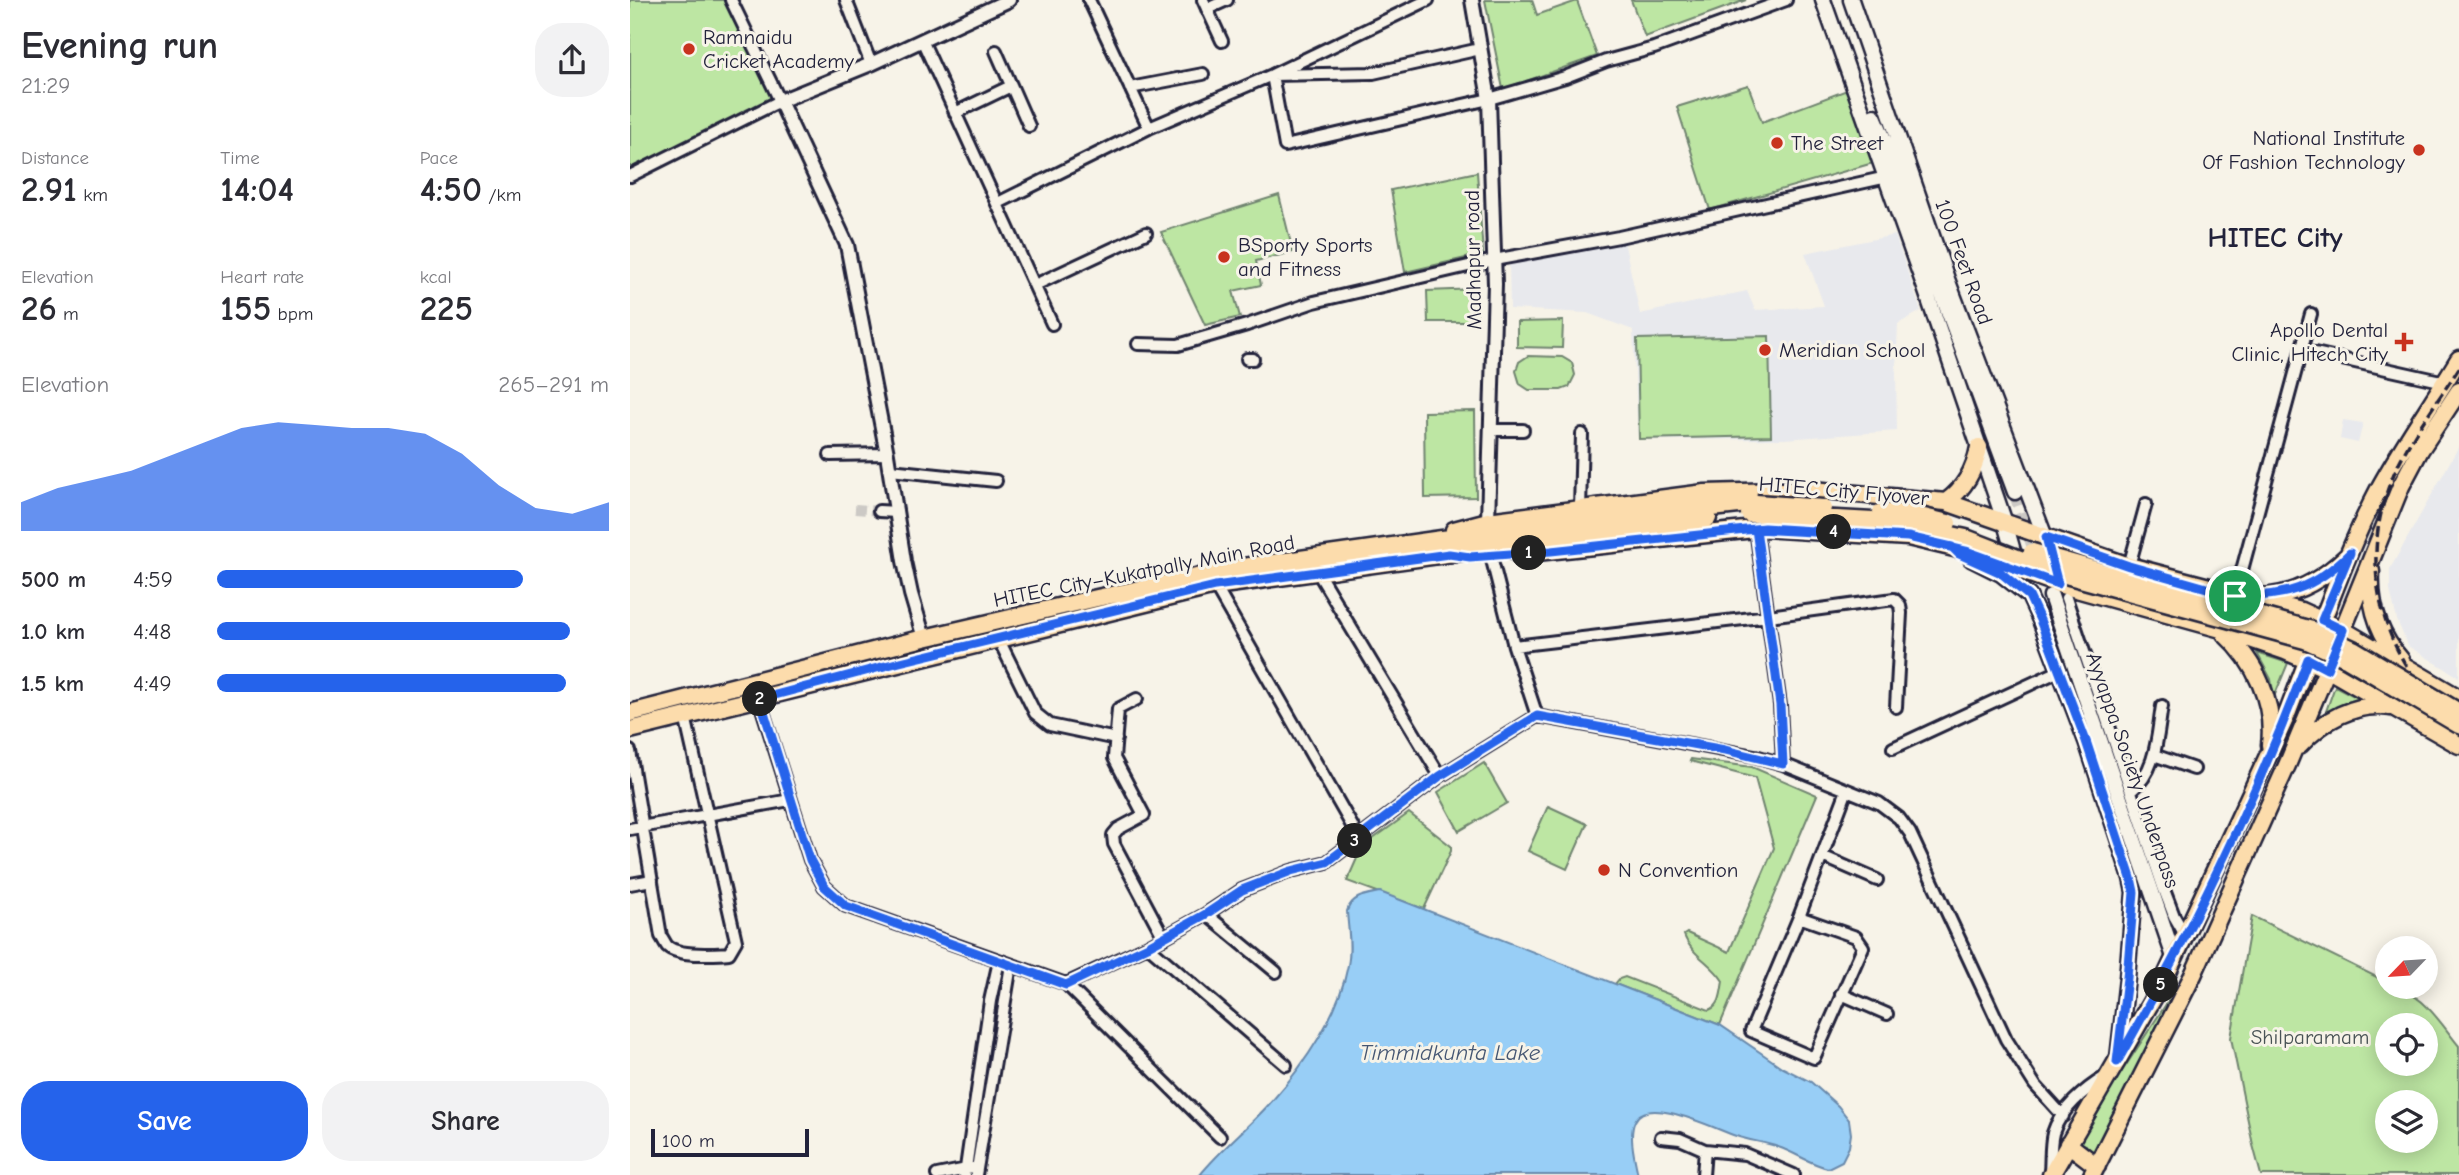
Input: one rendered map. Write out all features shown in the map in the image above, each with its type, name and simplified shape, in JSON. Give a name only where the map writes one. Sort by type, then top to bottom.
[{"type":"main road","points":[[1823,0],[1887,177],[2019,571]]},
{"type":"main road","name":"100 Feet Road","points":[[1851,0],[1947,279],[2046,537],[2059,592]]},
{"type":"main road","points":[[1843,54],[1889,151],[2015,492]]},
{"type":"main road","points":[[2068,1144],[2094,1171],[2193,975],[2288,763],[2408,471],[2452,386],[2459,359]]},
{"type":"main road","points":[[2050,1175],[2165,978],[2269,754],[2322,620],[2379,490],[2452,386]]},
{"type":"main road","points":[[1946,502],[1959,492],[1968,480],[1977,461],[1979,447]]},
{"type":"main road","name":"HITEC City–Kukatpally Main Road","points":[[1446,547],[1456,529],[1488,521],[1705,493],[1813,490],[1946,502],[2129,566],[2235,596],[2301,611],[2343,630],[2459,698]]},
{"type":"main road","name":"HITEC City Flyover","points":[[1446,547],[1756,503],[1912,514],[1961,526],[2060,561],[2312,630],[2355,650],[2459,712]]},
{"type":"main road","name":"HITEC City Flyover","points":[[1627,523],[1749,514],[1891,522],[1966,538],[2052,571],[2305,640],[2348,659],[2459,725]]},
{"type":"main road","name":"HITEC City–Kukatpally Main Road","points":[[630,713],[925,638],[1243,568],[1446,547],[1460,556],[1490,556],[1756,529],[1908,537],[1952,547],[2019,571],[2059,592],[2221,629],[2308,659],[2459,745]]},
{"type":"main road","name":"HITEC City–Kukatpally Main Road","points":[[630,730],[1215,586],[1317,571],[1446,547]]},
{"type":"main road","name":"HITEC City–Kukatpally Main Road","points":[[1952,547],[1959,554],[2001,573],[2029,596],[2086,741],[2131,878],[2134,892],[2127,978],[2112,1069]]},
{"type":"main road","points":[[2235,596],[2277,595],[2303,588],[2332,570],[2350,553]]},
{"type":"main road","points":[[2374,558],[2371,588],[2376,620],[2392,649],[2413,671]]},
{"type":"main road","name":"Ayyappa Society Underpass","points":[[2059,592],[2174,957]]},
{"type":"main road","points":[[2221,629],[2239,646],[2259,678],[2270,723],[2269,754]]},
{"type":"main road","points":[[2422,724],[2422,702],[2439,687]]},
{"type":"main road","points":[[2288,763],[2306,739],[2332,719],[2372,705],[2394,708]]},
{"type":"street","points":[[731,0],[847,245],[911,594],[925,638]]},
{"type":"street","points":[[846,0],[871,64]]},
{"type":"street","points":[[630,176],[780,101],[871,64],[1009,0]]},
{"type":"street","points":[[1089,0],[1149,128]]},
{"type":"street","points":[[1223,41],[1205,5],[1227,0]]},
{"type":"street","points":[[998,203],[1149,128],[1272,75],[1428,0]]},
{"type":"street","name":"Madhapur road","points":[[1472,0],[1489,99],[1495,284],[1488,521]]},
{"type":"street","points":[[1272,75],[1285,146],[1489,99],[1565,77],[1786,0]]},
{"type":"street","points":[[922,40],[1052,324]]},
{"type":"street","points":[[1272,75],[1373,73],[1480,49]]},
{"type":"street","points":[[996,51],[1029,127]]},
{"type":"street","points":[[1130,88],[1203,74]]},
{"type":"street","points":[[955,113],[1011,86]]},
{"type":"street","points":[[1138,344],[1178,345],[1314,302],[1494,260],[1619,237],[1887,177]]},
{"type":"street","points":[[1035,285],[1146,233]]},
{"type":"street","points":[[2235,596],[2311,314]]},
{"type":"street","points":[[2301,350],[2452,386]]},
{"type":"street","points":[[1491,430],[1523,430]]},
{"type":"street","points":[[1580,509],[1582,434]]},
{"type":"street","points":[[830,455],[887,454]]},
{"type":"street","points":[[890,470],[996,481]]},
{"type":"street","points":[[2129,566],[2146,504]]},
{"type":"street","points":[[879,511],[897,512]]},
{"type":"street","points":[[1756,529],[1780,705],[1783,764]]},
{"type":"street","points":[[1490,556],[1514,646],[1537,716]]},
{"type":"street","points":[[1317,571],[1440,776]]},
{"type":"street","points":[[1215,586],[1359,838]]},
{"type":"street","points":[[2059,592],[2131,791],[2162,887],[2185,935]]},
{"type":"street","points":[[1514,646],[1769,616],[1894,598],[1900,605],[1901,613],[1896,708]]},
{"type":"street","points":[[998,638],[1035,713],[1050,724],[1116,739]]},
{"type":"street","points":[[1893,748],[2059,671]]},
{"type":"street","points":[[760,699],[810,860],[824,886],[846,906],[1066,985],[1220,1137]]},
{"type":"street","points":[[1137,699],[1118,709],[1114,758],[1144,815],[1112,835],[1114,844],[1164,938]]},
{"type":"street","points":[[2131,791],[2141,783],[2154,755],[2162,706]]},
{"type":"street","points":[[630,751],[661,936],[668,946],[679,951],[710,955],[729,953],[736,941],[685,716]]},
{"type":"street","points":[[1066,985],[1164,938],[1242,890],[1291,871],[1327,862],[1440,776],[1537,716],[1725,750],[1783,764],[1879,803],[1899,818],[1910,833],[2006,1039],[2035,1085],[2063,1116]]},
{"type":"street","points":[[2154,755],[2194,769]]},
{"type":"street","points":[[1799,917],[1856,937],[1863,947],[1814,1058],[1751,1031],[1799,917],[1847,790]]},
{"type":"street","points":[[630,829],[790,800]]},
{"type":"street","points":[[1822,856],[1877,880]]},
{"type":"street","points":[[630,884],[652,880]]},
{"type":"street","points":[[1206,914],[1276,972]]},
{"type":"street","points":[[1148,946],[1286,1065]]},
{"type":"street","points":[[971,1171],[990,1001],[999,961]]},
{"type":"street","points":[[971,1171],[1011,965]]},
{"type":"street","points":[[1841,994],[1887,1014]]},
{"type":"street","points":[[2050,1175],[2053,1133],[2085,1089],[2112,1069]]},
{"type":"street","points":[[1661,1137],[1679,1139],[1705,1150],[1745,1154],[1794,1175]]},
{"type":"street","points":[[1703,1175],[1705,1150]]},
{"type":"street","points":[[937,1175],[971,1171]]},
{"type":"shaded area","name":"Meridian School","points":[[1895,235],[1921,311],[1898,324],[1897,431],[1784,439],[1638,440],[1633,330],[1587,313],[1510,309],[1509,261],[1624,241],[1640,314],[1747,291],[1755,310],[1824,306],[1805,253]]},
{"type":"shaded area","points":[[2343,420],[2363,423],[2358,443],[2340,439]]},
{"type":"shaded area","points":[[2459,446],[2459,677],[2408,646],[2397,620],[2390,590],[2390,569]]},
{"type":"green space","name":"Ramnaidu Cricket Academy","points":[[630,0],[724,0],[772,98],[630,170]]},
{"type":"green space","points":[[1485,0],[1532,0],[1537,15],[1577,1],[1597,56],[1503,89]]},
{"type":"green space","points":[[1631,0],[1746,0],[1645,37]]},
{"type":"green space","name":"The Street","points":[[1748,85],[1762,122],[1847,90],[1873,163],[1710,210],[1677,107]]},
{"type":"green space","points":[[1477,172],[1483,254],[1405,272],[1391,190]]},
{"type":"green space","name":"BSporty Sports and Fitness","points":[[1279,195],[1293,252],[1256,261],[1261,285],[1233,291],[1240,317],[1205,325],[1161,232]]},
{"type":"green space","points":[[1477,289],[1477,322],[1428,322],[1427,291]]},
{"type":"green space","points":[[1563,321],[1562,348],[1517,347],[1517,322]]},
{"type":"green space","points":[[1769,336],[1771,436],[1639,439],[1637,339]]},
{"type":"green space","points":[[1528,356],[1562,357],[1572,363],[1575,375],[1569,387],[1561,390],[1529,390],[1520,384],[1516,371],[1519,362]]},
{"type":"green space","points":[[1475,411],[1476,497],[1425,498],[1424,412]]},
{"type":"green space","points":[[2257,653],[2288,663],[2274,697],[2271,679]]},
{"type":"green space","points":[[2335,686],[2362,700],[2324,717]]},
{"type":"green space","points":[[1690,761],[1752,767],[1817,795],[1720,1025],[1615,984],[1625,977],[1709,1010],[1713,1008],[1720,998],[1723,981],[1692,948],[1684,935],[1687,933],[1729,952],[1774,848],[1755,778]]},
{"type":"green space","points":[[1484,763],[1507,803],[1459,831],[1438,792]]},
{"type":"green space","points":[[1548,806],[1587,824],[1567,869],[1528,851]]},
{"type":"green space","points":[[1409,813],[1451,846],[1424,909],[1347,881],[1362,847]]},
{"type":"green space","name":"Shilparamam","points":[[2252,916],[2375,976],[2375,999],[2418,999],[2433,1013],[2375,1013],[2375,1076],[2438,1076],[2438,1018],[2459,1046],[2459,1175],[2261,1175],[2231,1038]]},
{"type":"green space","points":[[2174,992],[2092,1156],[2086,1145],[2075,1143]]},
{"type":"water","name":"Timmidkunta Lake","points":[[1380,892],[1720,1025],[1783,1068],[1811,1082],[1838,1106],[1849,1120],[1851,1134],[1849,1147],[1842,1161],[1828,1168],[1773,1145],[1736,1136],[1683,1116],[1653,1111],[1642,1114],[1633,1127],[1633,1148],[1638,1175],[1200,1175],[1272,1101],[1308,1055],[1329,1020],[1344,983],[1350,952],[1347,911],[1349,906],[1364,895]]},
{"type":"tunnel","points":[[2015,492],[2039,562]]},
{"type":"tunnel","points":[[855,509],[879,511]]},
{"type":"railway","points":[[2459,368],[2415,434],[2393,476],[2382,510],[2376,544],[2377,578],[2383,612],[2394,643],[2411,673],[2432,700],[2459,723]]},
{"type":"place","name":"Ramnaidu Cricket Academy","points":[[689,49]]},
{"type":"place","name":"The Street","points":[[1777,143]]},
{"type":"place","name":"National Institute Of Fashion Technology","points":[[2419,150]]},
{"type":"place","name":"BSporty Sports and Fitness","points":[[1224,257]]},
{"type":"place","name":"Apollo Dental Clinic, Hitech City","points":[[2404,342]]},
{"type":"place","name":"Meridian School","points":[[1765,350]]},
{"type":"place","name":"N Convention","points":[[1604,870]]},
{"type":"district","name":"HITEC City","points":[[2275,238]]},
{"type":"route","points":[[2235,596],[2129,566],[2046,537],[2058,584],[1966,551],[1952,547],[1908,537],[1764,528],[1551,551],[1470,557],[1449,554],[1215,586],[900,662],[760,699],[810,860],[824,886],[846,906],[875,918],[1066,985],[1148,946],[1206,914],[1242,890],[1291,871],[1327,862],[1440,776],[1537,716],[1725,750],[1783,764],[1780,705],[1756,529],[1908,537],[1952,547],[1959,554],[2001,573],[2029,596],[2086,741],[2131,878],[2134,892],[2117,1062],[2165,978],[2229,843],[2286,718],[2308,659],[2327,669],[2343,630],[2322,620],[2350,553],[2332,570],[2303,588],[2264,597],[2235,596]]}]
